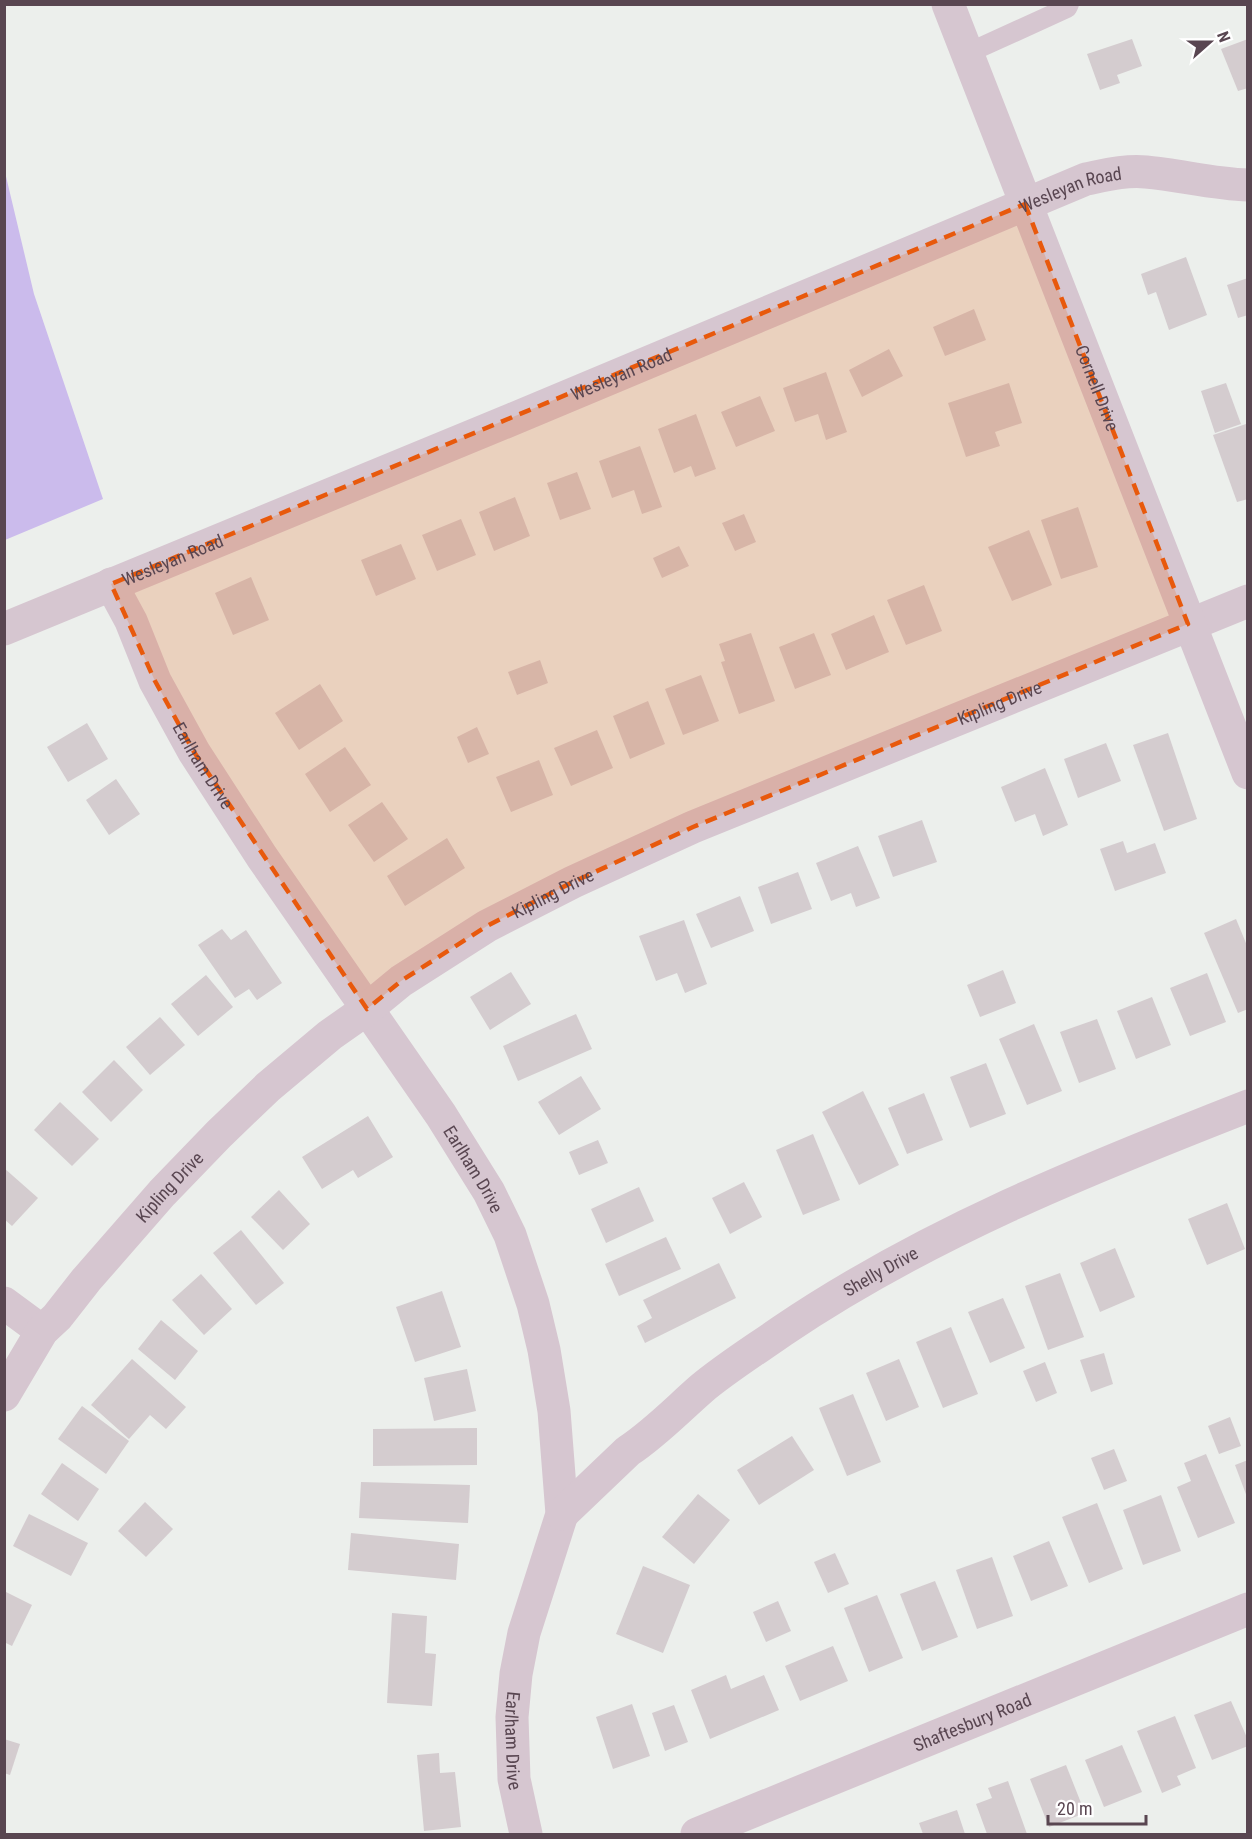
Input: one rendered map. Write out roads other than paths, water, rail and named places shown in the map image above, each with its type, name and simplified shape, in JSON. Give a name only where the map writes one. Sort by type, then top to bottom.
[{"type":"street","name":"Cornell Drive","points":[[948,4],[1248,773]]},
{"type":"street","name":"Wesleyan Road","points":[[4,629],[1086,179],[1125,172],[1145,172],[1218,184],[1248,185]]},
{"type":"street","name":"Earlham Drive","points":[[111,584],[131,621],[155,681],[194,752],[262,856],[441,1115],[489,1192],[510,1235],[533,1304],[544,1350],[554,1411],[562,1514],[524,1633],[516,1674],[512,1717],[514,1779],[526,1834]]},
{"type":"street","name":"Kipling Drive","points":[[4,1395],[42,1331],[57,1317],[162,1193],[219,1134],[268,1087],[330,1035],[401,981],[487,926],[573,882],[693,827],[1248,601]]},
{"type":"street","name":"Shelly Drive","points":[[562,1514],[628,1451],[703,1387],[783,1331],[858,1283],[1018,1200],[1248,1106]]},
{"type":"street","points":[[4,1303],[42,1331]]},
{"type":"street","name":"Shaftesbury Road","points":[[697,1834],[1248,1609]]},
{"type":"lane","points":[[968,53],[1067,8],[1068,4]]}]
